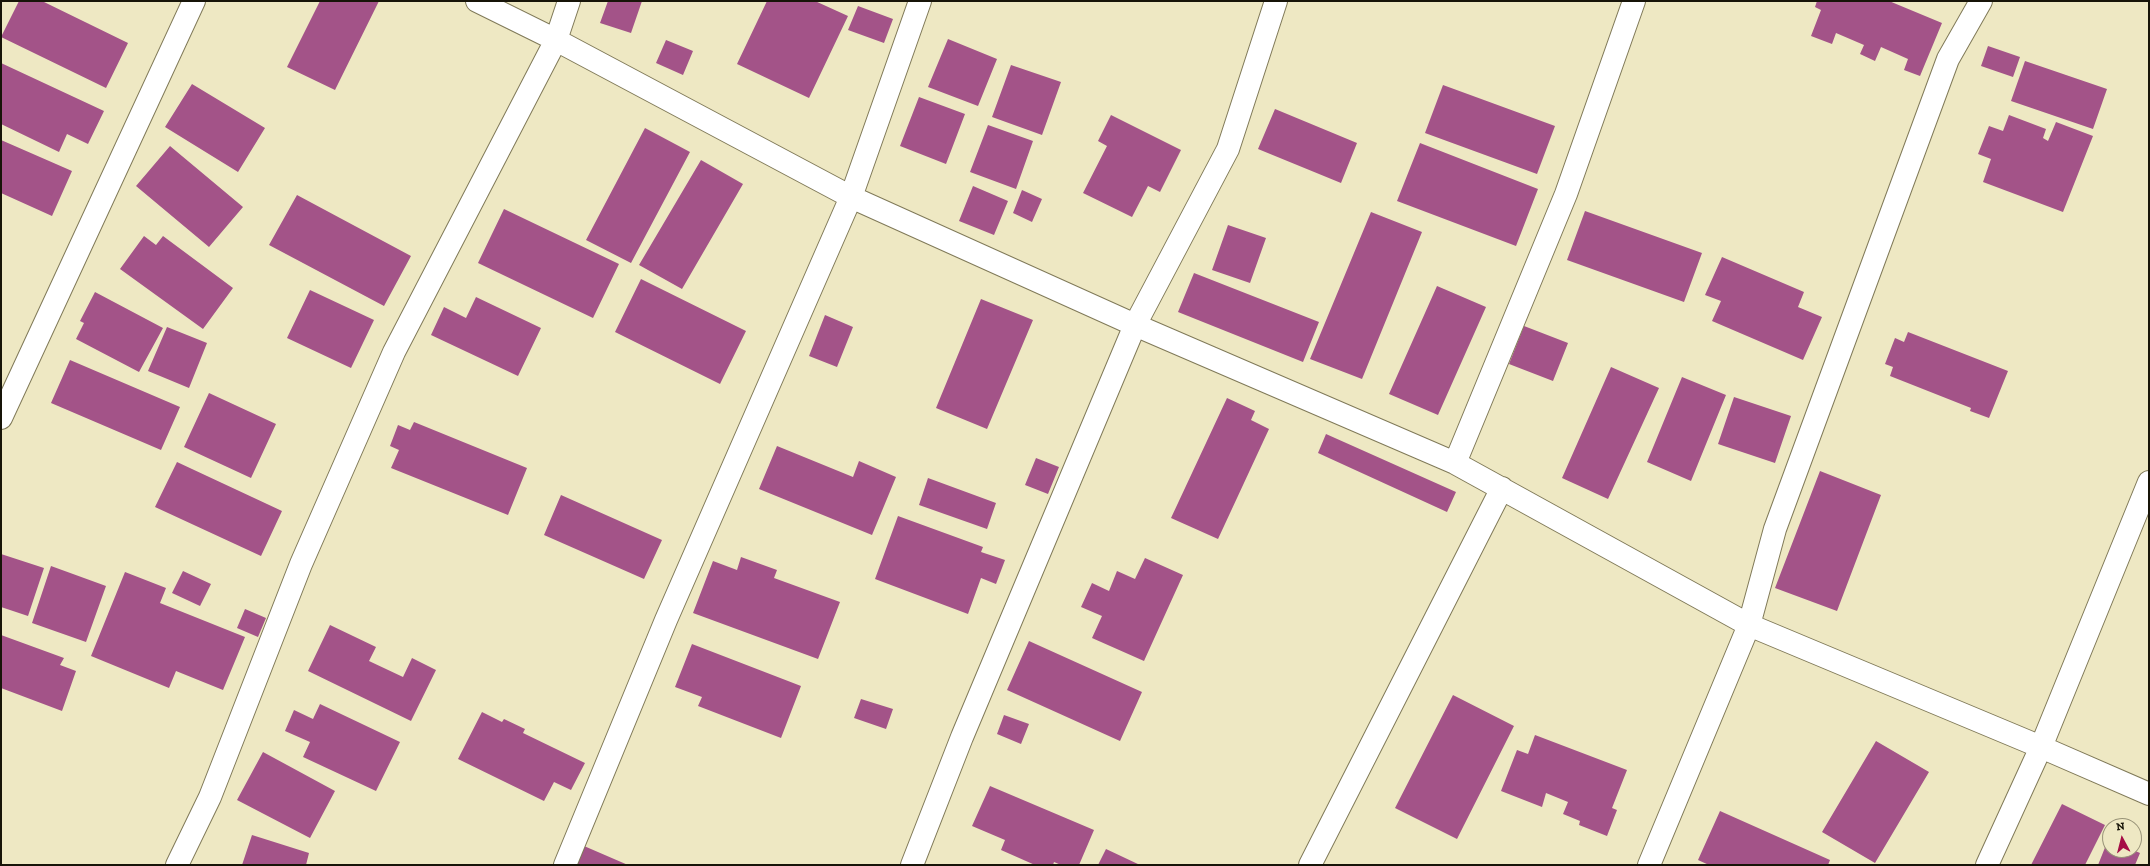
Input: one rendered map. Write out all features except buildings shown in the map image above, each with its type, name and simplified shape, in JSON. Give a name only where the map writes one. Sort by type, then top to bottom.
[{"type":"street","points":[[1,418],[194,1]]},
{"type":"street","points":[[477,1],[556,40],[851,196],[1135,325],[1455,463],[1749,625],[2041,746],[2149,794]]},
{"type":"street","points":[[177,865],[210,797],[302,564],[394,352],[556,40],[569,1]]},
{"type":"street","points":[[565,865],[666,620],[851,196],[920,1]]},
{"type":"street","points":[[912,865],[962,737],[1135,325],[1228,149],[1276,1]]},
{"type":"street","points":[[1455,463],[1566,194],[1634,1]]},
{"type":"street","points":[[1649,865],[1749,625],[1775,529],[1948,59],[1981,1]]},
{"type":"street","points":[[1987,865],[2041,746],[2149,482]]},
{"type":"street","points":[[1310,865],[1502,488]]}]
